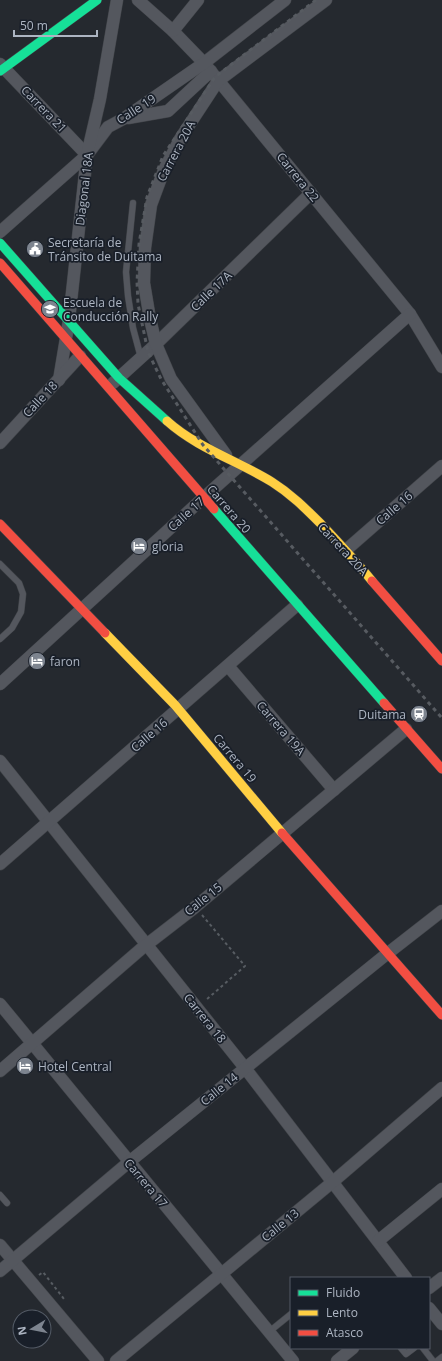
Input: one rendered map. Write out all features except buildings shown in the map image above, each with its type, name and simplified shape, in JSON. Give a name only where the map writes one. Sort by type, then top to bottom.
[{"type":"street","points":[[1,68],[97,0]]},
{"type":"street","name":"Diagonal 18A","points":[[59,380],[69,320],[87,155],[100,99],[117,0]]},
{"type":"street","name":"Carrera 22","points":[[138,0],[173,30],[207,67],[410,314],[442,367]]},
{"type":"street","points":[[173,30],[198,0]]},
{"type":"street","name":"Calle 19","points":[[0,232],[87,155],[108,127],[207,67],[285,0]]},
{"type":"street","name":"Carrera 20A","points":[[228,458],[171,379],[156,344],[144,283],[145,248],[151,205],[164,170],[180,139],[218,81],[326,0]]},
{"type":"street","points":[[123,119],[168,111],[207,67]]},
{"type":"street","name":"Carrera 21","points":[[1,68],[87,155]]},
{"type":"street","name":"Calle 17A","points":[[108,388],[156,344],[311,193]]},
{"type":"street","name":"Carrera 20A","points":[[0,243],[119,378],[175,428],[241,465],[295,498],[346,550],[442,661]]},
{"type":"street","name":"Carrera 20","points":[[0,263],[297,605],[442,769]]},
{"type":"street","name":"Calle 17","points":[[0,684],[204,498],[410,314]]},
{"type":"street","name":"Calle 18","points":[[0,443],[80,356]]},
{"type":"street","points":[[162,449],[161,443],[164,434],[171,428],[175,428]]},
{"type":"street","name":"Calle 16","points":[[346,550],[442,466]]},
{"type":"street","name":"Carrera 19","points":[[0,524],[178,709],[283,833],[442,1015]]},
{"type":"street","name":"Calle 16","points":[[0,864],[297,605]]},
{"type":"street","name":"Carrera 19A","points":[[228,666],[334,790]]},
{"type":"street","name":"Calle 15","points":[[0,1070],[32,1044],[146,944],[194,908],[406,729]]},
{"type":"street","name":"Carrera 18","points":[[0,761],[245,1068],[405,1277]]},
{"type":"street","name":"Calle 14","points":[[0,1271],[129,1162],[442,911]]},
{"type":"street","name":"Carrera 17","points":[[0,1004],[270,1331],[293,1361]]},
{"type":"street","name":"Calle 13","points":[[116,1361],[332,1182],[442,1088]]},
{"type":"street","points":[[378,1242],[442,1189]]},
{"type":"street","points":[[0,1244],[98,1361]]},
{"type":"street","points":[[430,1287],[442,1278]]},
{"type":"street","points":[[430,1309],[442,1324]]},
{"type":"street","points":[[337,1361],[352,1349]]},
{"type":"lane","points":[[133,203],[126,272],[133,328],[141,358]]},
{"type":"lane","points":[[0,564],[19,583],[23,594],[22,612],[12,628],[0,639]]},
{"type":"lane","points":[[0,1196],[7,1203]]},
{"type":"lane","points":[[270,1331],[290,1315]]},
{"type":"lane","points":[[402,1349],[406,1354],[413,1349]]},
{"type":"lane","points":[[424,1349],[433,1361]]},
{"type":"lane","points":[[437,1361],[442,1357]]},
{"type":"path","points":[[194,908],[245,966],[197,1008]]},
{"type":"path","points":[[42,1272],[64,1299],[62,1300]]},
{"type":"railway","points":[[316,0],[215,77],[163,156],[147,197],[139,244],[137,282],[138,304],[148,352],[161,379],[203,445],[442,718]]},
{"type":"traffic: fast","points":[[0,71],[97,0]]},
{"type":"traffic: fast","points":[[0,243],[119,378],[167,421]]},
{"type":"traffic: fast","points":[[214,509],[384,703]]},
{"type":"traffic: slow","points":[[167,421],[179,431],[204,447],[259,474],[285,491],[321,524],[354,559],[372,581]]},
{"type":"traffic: slow","points":[[105,633],[175,705],[282,833]]},
{"type":"traffic: jam","points":[[0,263],[214,509]]},
{"type":"traffic: jam","points":[[0,524],[105,633]]},
{"type":"traffic: jam","points":[[372,581],[442,661]]},
{"type":"traffic: jam","points":[[384,703],[442,769]]},
{"type":"traffic: jam","points":[[282,833],[442,1015]]},
{"type":"place","name":"Secretaría de Tránsito de Duitama","points":[[35,249]]},
{"type":"place","name":"Escuela de Conducción Rally","points":[[50,309]]},
{"type":"place","name":"gloria","points":[[139,546]]},
{"type":"place","name":"faron","points":[[37,661]]},
{"type":"place","name":"Duitama","points":[[419,714]]},
{"type":"place","name":"Hotel Central","points":[[25,1066]]}]
